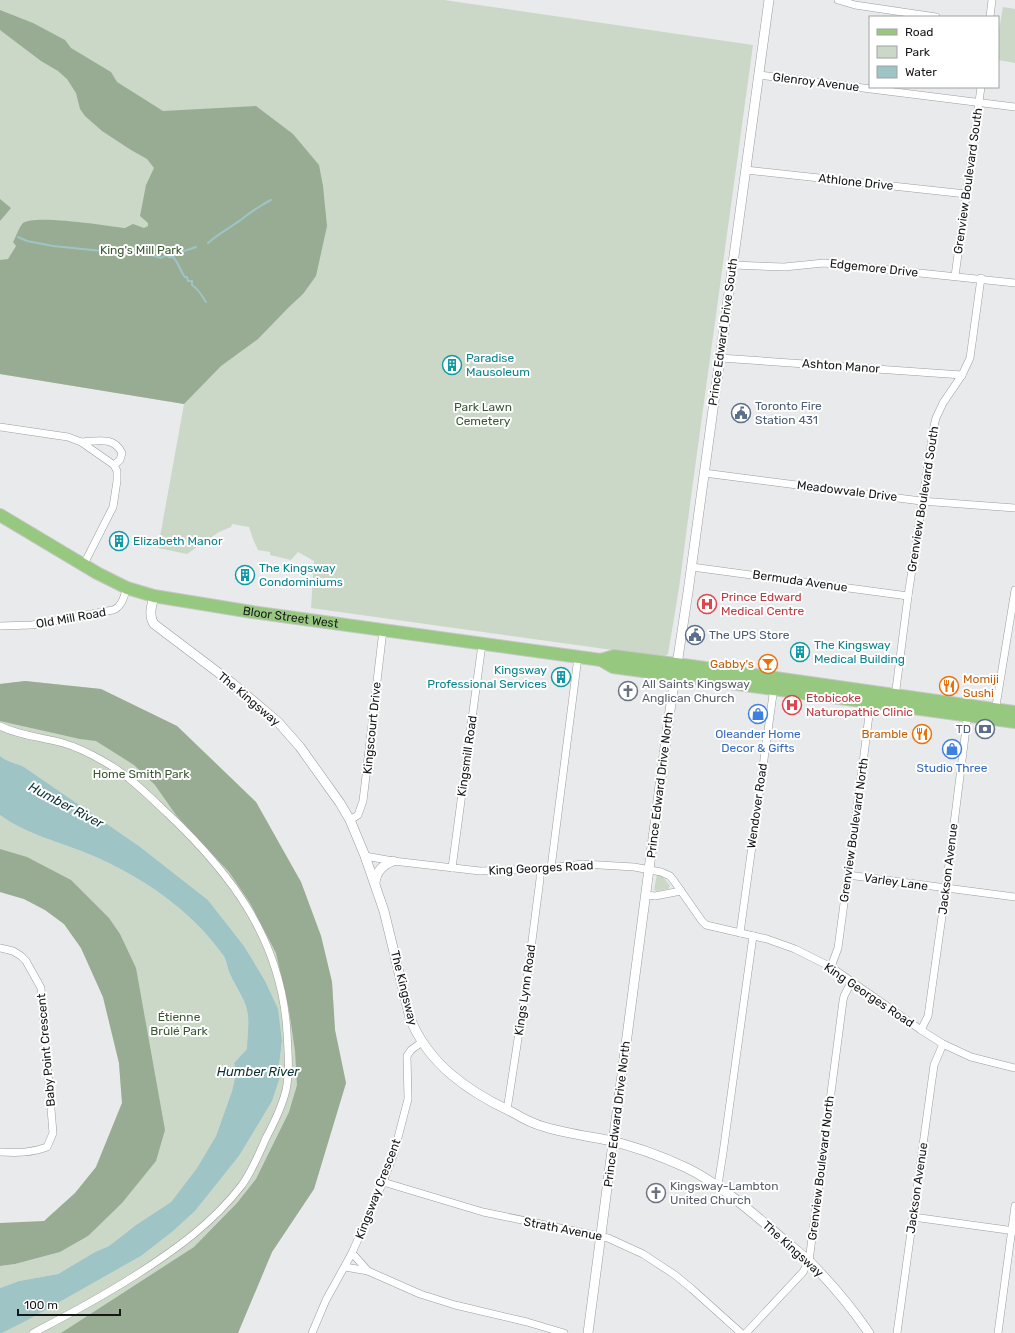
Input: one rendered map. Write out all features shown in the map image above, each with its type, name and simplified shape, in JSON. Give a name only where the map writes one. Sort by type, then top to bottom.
[{"type":"main road","name":"Bloor Street West","points":[[0,515],[83,566],[128,588],[154,596],[252,612],[601,660],[613,667],[675,670],[968,710],[994,714],[1015,722]]},
{"type":"main road","name":"Bloor Street West","points":[[994,714],[1015,712]]},
{"type":"street","name":"Prince Edward Drive South","points":[[675,670],[692,567],[769,0]]},
{"type":"street","points":[[838,0],[855,5],[929,16]]},
{"type":"street","points":[[990,16],[992,0]]},
{"type":"street","name":"Glenroy Avenue","points":[[759,75],[1015,107]]},
{"type":"street","name":"Grenview Boulevard South","points":[[955,276],[981,88]]},
{"type":"street","name":"Athlone Drive","points":[[746,170],[966,194]]},
{"type":"street","name":"Edgemore Drive","points":[[733,265],[784,267],[824,263],[981,278],[1015,283]]},
{"type":"street","name":"Grenview Boulevard South","points":[[894,700],[921,500],[936,418],[943,403],[962,375],[970,358],[981,278]]},
{"type":"street","name":"Ashton Manor","points":[[720,358],[962,375]]},
{"type":"street","points":[[0,427],[68,437],[81,442],[114,465],[116,468],[117,476],[113,507],[83,566]]},
{"type":"street","points":[[81,442],[114,442],[119,446],[122,453],[120,460],[114,465]]},
{"type":"street","name":"Meadowvale Drive","points":[[704,473],[921,500],[1015,508]]},
{"type":"street","name":"Bermuda Avenue","points":[[692,567],[908,596]]},
{"type":"street","name":"Old Mill Road","points":[[0,626],[32,625],[113,610],[120,605],[128,588]]},
{"type":"street","points":[[994,714],[1015,590]]},
{"type":"street","name":"The Kingsway","points":[[154,596],[151,613],[154,624],[232,683],[278,722],[300,747],[350,820],[365,856],[390,930],[410,1018],[415,1031],[422,1042],[439,1063],[465,1086],[489,1102],[543,1127],[613,1142],[663,1157],[718,1185],[809,1261],[845,1302],[869,1333]]},
{"type":"street","name":"Kingscourt Drive","points":[[350,820],[358,815],[363,801],[383,630]]},
{"type":"street","name":"Kingsmill Road","points":[[452,868],[482,644]]},
{"type":"street","points":[[551,868],[578,657]]},
{"type":"street","name":"Prince Edward Drive North","points":[[588,1333],[602,1236],[675,670]]},
{"type":"street","name":"Wendover Road","points":[[740,933],[774,684]]},
{"type":"street","name":"Grenview Boulevard North","points":[[831,967],[838,948],[871,697]]},
{"type":"street","name":"Jackson Avenue","points":[[921,1030],[928,1016],[946,888],[968,710]]},
{"type":"street","points":[[0,726],[22,735],[63,743],[103,760],[136,784],[187,831],[210,856],[241,895],[253,915],[272,956],[284,1000],[289,1063],[288,1079],[282,1104],[253,1166],[242,1184],[208,1221],[170,1253],[120,1285],[71,1314],[33,1333]]},
{"type":"street","name":"King Georges Road","points":[[365,856],[393,861],[480,871],[540,869],[583,864],[649,869],[662,872],[670,876],[706,925],[753,936],[795,949],[831,967],[943,1044],[971,1057],[1015,1068]]},
{"type":"street","points":[[374,883],[380,869],[393,861]]},
{"type":"street","name":"Kings Lynn Road","points":[[507,1110],[527,980],[540,869]]},
{"type":"street","name":"Varley Lane","points":[[848,875],[1015,897]]},
{"type":"street","points":[[646,895],[655,896],[681,891]]},
{"type":"street","points":[[718,1185],[753,936]]},
{"type":"street","name":"Baby Point Crescent","points":[[0,948],[13,951],[26,961],[37,980],[42,993],[53,1133],[47,1147],[36,1151],[19,1153],[0,1152]]},
{"type":"street","name":"Grenview Boulevard North","points":[[746,1333],[803,1272],[809,1261],[843,1001],[852,981]]},
{"type":"street","name":"Kingsway Crescent","points":[[312,1333],[326,1300],[352,1253],[394,1153],[408,1099],[407,1056],[411,1050],[422,1042]]},
{"type":"street","name":"Jackson Avenue","points":[[897,1333],[934,1065],[943,1044]]},
{"type":"street","name":"Strath Avenue","points":[[383,1182],[483,1212],[602,1236],[630,1247],[658,1264],[692,1289],[741,1333]]},
{"type":"street","points":[[998,1333],[1013,1231],[1015,1206]]},
{"type":"street","points":[[913,1217],[1013,1231]]},
{"type":"street","points":[[352,1253],[368,1271]]},
{"type":"street","points":[[345,1267],[368,1271],[420,1294],[455,1305],[527,1322],[564,1333]]},
{"type":"green space","name":"Park Lawn Cemetery","points":[[0,0],[444,0],[753,45],[679,588],[668,654],[663,657],[311,608],[314,561],[298,552],[291,560],[270,555],[270,552],[258,550],[249,527],[232,524],[231,527],[219,532],[187,554],[158,548],[184,404],[0,374]]},
{"type":"green space","points":[[1003,7],[1015,9],[1015,63],[999,60],[999,30]]},
{"type":"green space","name":"King's Mill Park","points":[[0,10],[33,23],[65,40],[71,48],[111,72],[117,82],[163,111],[256,106],[293,134],[319,165],[323,186],[327,226],[316,276],[303,294],[258,339],[221,366],[184,404],[0,374],[0,260],[8,259],[16,246],[13,242],[23,223],[30,221],[56,220],[125,228],[133,224],[144,228],[148,226],[148,223],[140,216],[146,185],[154,168],[147,159],[102,131],[85,116],[80,109],[76,93],[67,79],[0,30]]},
{"type":"green space","points":[[0,199],[11,208],[0,221]]},
{"type":"green space","name":"Home Smith Park","points":[[25,681],[101,689],[177,726],[256,802],[301,882],[321,936],[332,982],[335,1030],[346,1083],[314,1189],[272,1252],[238,1333],[2,1333],[141,1256],[172,1232],[195,1211],[239,1156],[255,1129],[280,1077],[279,1066],[282,1041],[251,959],[244,946],[208,900],[139,846],[24,767],[0,756],[0,684]]},
{"type":"green space","name":"Home Smith Park","points":[[25,681],[101,689],[177,726],[256,802],[301,882],[321,936],[332,982],[335,1030],[346,1083],[314,1189],[272,1252],[238,1333],[61,1333],[194,1247],[237,1203],[256,1179],[289,1112],[297,1085],[295,1051],[289,1010],[276,953],[250,903],[229,872],[176,815],[155,785],[134,765],[96,741],[80,739],[0,721],[0,684]]},
{"type":"green space","name":"Étienne Brûlé Park","points":[[0,815],[21,828],[110,863],[146,884],[180,909],[196,923],[224,957],[230,974],[246,1005],[248,1024],[247,1049],[234,1063],[236,1073],[232,1091],[216,1136],[197,1168],[171,1202],[136,1225],[109,1246],[95,1252],[58,1274],[19,1281],[0,1288],[0,1266],[15,1264],[60,1252],[88,1236],[96,1167],[122,1103],[119,1063],[103,997],[81,948],[64,924],[45,910],[24,899],[0,892]]},
{"type":"green space","points":[[0,849],[27,857],[71,880],[109,918],[120,934],[136,968],[165,1130],[156,1161],[122,1203],[88,1236],[60,1252],[15,1264],[0,1266],[0,1223],[44,1221],[75,1193],[96,1167],[122,1103],[119,1063],[103,997],[81,948],[64,924],[45,910],[24,899],[0,892]]},
{"type":"green space","points":[[657,874],[663,877],[670,886],[668,889],[657,891],[654,890]]},
{"type":"water","name":"Humber River","points":[[0,756],[24,767],[139,846],[208,900],[244,946],[265,981],[278,1009],[282,1041],[279,1066],[280,1077],[272,1101],[239,1156],[195,1211],[172,1232],[141,1256],[2,1333],[0,1333],[0,1288],[19,1281],[58,1274],[95,1252],[109,1246],[136,1225],[171,1202],[197,1168],[216,1136],[232,1091],[236,1073],[234,1063],[247,1049],[248,1016],[246,1005],[230,974],[224,957],[196,923],[164,896],[110,863],[21,828],[0,815]]},
{"type":"waterway","points":[[208,243],[271,200]]},
{"type":"waterway","points":[[18,237],[27,241],[53,246],[102,251],[121,251],[148,254],[161,258],[166,255],[173,257],[185,277],[187,277],[188,281],[192,281],[192,285],[198,290],[206,302]]},
{"type":"waterway","points":[[173,257],[175,252],[178,253],[196,247]]},
{"type":"place","name":"Paradise Mausoleum","points":[[452,365]]},
{"type":"place","name":"Toronto Fire Station 431","points":[[741,413]]},
{"type":"place","name":"Elizabeth Manor","points":[[119,541]]},
{"type":"place","name":"The Kingsway Condominiums","points":[[245,575]]},
{"type":"place","name":"Prince Edward Medical Centre","points":[[707,604]]},
{"type":"place","name":"The UPS Store","points":[[695,635]]},
{"type":"place","name":"The Kingsway Medical Building","points":[[800,652]]},
{"type":"place","name":"Gabby's","points":[[768,664]]},
{"type":"place","name":"Kingsway Professional Services","points":[[561,677]]},
{"type":"place","name":"Momiji Sushi","points":[[949,686]]},
{"type":"place","name":"All Saints Kingsway Anglican Church","points":[[628,691]]},
{"type":"place","name":"Etobicoke Naturopathic Clinic","points":[[792,705]]},
{"type":"place","name":"Oleander Home Decor & Gifts","points":[[758,714]]},
{"type":"place","name":"TD","points":[[985,729]]},
{"type":"place","name":"Bramble","points":[[922,734]]},
{"type":"place","name":"Studio Three","points":[[952,749]]},
{"type":"place","name":"Kingsway-Lambton United Church","points":[[656,1193]]}]
